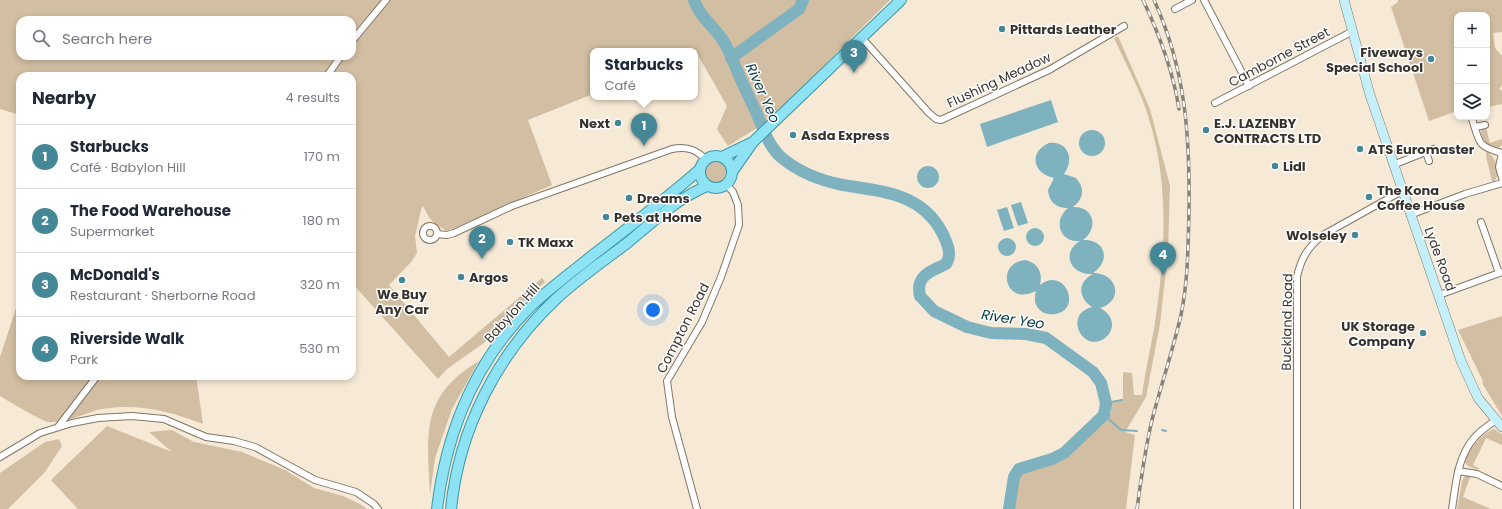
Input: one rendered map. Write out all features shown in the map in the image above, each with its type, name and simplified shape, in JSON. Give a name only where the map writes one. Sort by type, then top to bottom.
[{"type":"main road","points":[[753,142],[722,157],[714,156],[705,159],[699,170],[701,179],[707,186],[717,188],[726,184],[732,172],[753,142],[901,0]]},
{"type":"main road","points":[[722,157],[729,163],[732,172]]},
{"type":"main road","name":"Babylon Hill","points":[[437,509],[445,457],[452,434],[470,392],[490,357],[530,308],[583,263],[674,192],[699,170]]},
{"type":"main road","name":"Babylon Hill","points":[[451,509],[455,474],[465,438],[492,379],[513,347],[557,298],[672,206],[692,192],[707,186]]},
{"type":"main road","points":[[583,263],[590,272]]},
{"type":"street","points":[[356,36],[386,0]]},
{"type":"street","points":[[1176,9],[1192,0]]},
{"type":"street","points":[[1204,0],[1249,86]]},
{"type":"street","name":"Lyde Road","points":[[1344,0],[1354,31],[1370,95],[1461,361],[1478,398],[1499,423]]},
{"type":"street","name":"Flushing Meadow","points":[[862,38],[928,112],[936,119],[941,120],[1049,70],[1124,26]]},
{"type":"street","name":"Camborne Street","points":[[1215,103],[1301,57],[1354,31]]},
{"type":"street","points":[[329,72],[338,60]]},
{"type":"street","points":[[1472,120],[1479,143],[1482,146],[1502,153],[1499,167],[1502,178]]},
{"type":"street","points":[[1475,127],[1485,125]]},
{"type":"street","points":[[437,234],[447,235],[454,233],[512,206],[679,147],[693,149],[705,159]]},
{"type":"street","points":[[1393,165],[1433,149]]},
{"type":"street","points":[[1426,152],[1429,161]]},
{"type":"street","points":[[1410,215],[1465,194],[1502,183]]},
{"type":"street","name":"Compton Road","points":[[697,509],[672,417],[668,381],[702,322],[721,277],[738,225],[740,215],[738,205],[733,192],[726,184]]},
{"type":"street","name":"Buckland Road","points":[[1297,509],[1297,277],[1300,263],[1311,244],[1323,235],[1402,191]]},
{"type":"street","points":[[1439,295],[1500,272],[1481,222]]},
{"type":"street","points":[[57,429],[94,380]]},
{"type":"street","points":[[0,457],[40,433],[57,429],[72,423],[98,418],[132,416],[164,419],[206,437],[234,441],[255,447],[315,480],[356,492],[374,504],[378,509]]},
{"type":"street","points":[[1452,509],[1458,471],[1463,454],[1475,437],[1499,423]]},
{"type":"street","points":[[1458,471],[1477,474],[1502,486]]},
{"type":"shaded area","points":[[0,0],[890,0],[768,121],[728,146],[717,129],[727,106],[698,55],[698,48],[590,48],[590,95],[528,120],[552,185],[447,231],[432,221],[422,206],[415,236],[417,253],[411,262],[389,285],[449,357],[542,278],[545,282],[514,311],[495,335],[447,369],[438,379],[356,287],[356,72],[16,72],[16,114],[0,109]]},
{"type":"shaded area","name":"Fiveways Special School","points":[[1398,0],[1502,0],[1502,32],[1493,33],[1495,48],[1502,56],[1502,85],[1499,90],[1502,90],[1502,104],[1490,106],[1490,12],[1454,12],[1454,112],[1429,121],[1391,7],[1398,2]]},
{"type":"shaded area","points":[[1118,36],[1150,109],[1170,186],[1168,251],[1160,324],[1146,397],[1125,432],[1135,435],[1126,509],[1011,509],[1015,483],[1023,469],[1048,464],[1067,456],[1104,423],[1111,413],[1111,402],[1123,399],[1123,372],[1132,373],[1134,395],[1142,395],[1154,329],[1161,276],[1164,223],[1163,197],[1156,144],[1138,88],[1114,38]]},
{"type":"shaded area","points":[[1480,128],[1486,128],[1490,143],[1502,139],[1502,145],[1498,148],[1484,142]]},
{"type":"shaded area","points":[[1486,151],[1493,157],[1497,165],[1498,174],[1494,182],[1492,181]]},
{"type":"shaded area","points":[[714,159],[719,160],[725,166],[725,176],[719,182],[714,183],[709,182],[703,176],[702,171],[703,166],[709,160]]},
{"type":"shaded area","points":[[16,308],[16,380],[197,380],[203,424],[178,415],[153,409],[128,407],[102,409],[68,420],[48,422],[32,415],[0,396],[0,357]]},
{"type":"shaded area","points":[[1502,316],[1502,416],[1482,383],[1483,381],[1458,330]]},
{"type":"shaded area","points":[[479,361],[452,409],[435,458],[430,495],[428,453],[431,418],[437,403],[446,388],[460,374]]},
{"type":"shaded area","points":[[107,426],[172,452],[149,432],[172,430],[194,442],[242,452],[285,470],[314,488],[343,496],[367,509],[78,509],[51,480]]},
{"type":"shaded area","points":[[1494,429],[1502,434],[1502,445],[1486,438],[1473,465],[1480,469],[1475,469],[1466,464],[1465,459],[1467,453],[1477,441],[1489,431]]},
{"type":"shaded area","points":[[59,439],[62,446],[45,472],[8,509],[0,509],[0,473],[45,442]]},
{"type":"shaded area","points":[[1464,477],[1470,477],[1463,497],[1491,509],[1457,509],[1462,481]]},
{"type":"water","points":[[1051,100],[1058,122],[987,147],[980,124]]},
{"type":"water","points":[[1092,130],[1101,134],[1105,143],[1101,152],[1092,156],[1083,152],[1079,143],[1083,134]]},
{"type":"water","points":[[1049,143],[1061,145],[1068,152],[1069,163],[1064,174],[1076,178],[1081,186],[1081,197],[1077,204],[1073,207],[1086,210],[1092,219],[1091,230],[1083,240],[1097,243],[1101,247],[1104,257],[1099,268],[1093,273],[1108,277],[1113,282],[1115,288],[1113,300],[1100,308],[1110,316],[1112,325],[1110,332],[1105,338],[1097,342],[1090,341],[1084,337],[1079,332],[1077,325],[1078,317],[1083,311],[1092,307],[1084,299],[1081,290],[1084,281],[1093,274],[1085,274],[1079,271],[1074,268],[1071,263],[1070,252],[1080,241],[1073,241],[1067,238],[1060,230],[1061,218],[1063,213],[1068,208],[1060,207],[1054,204],[1050,198],[1048,190],[1054,178],[1041,172],[1036,162],[1038,152],[1042,147]]},
{"type":"water","points":[[928,166],[936,169],[939,177],[936,185],[928,188],[920,185],[917,177],[920,169]]},
{"type":"water","points":[[1021,202],[1028,223],[1018,226],[1011,205]]},
{"type":"water","points":[[1007,207],[1014,228],[1004,231],[997,210]]},
{"type":"water","points":[[1031,228],[1039,228],[1044,233],[1042,244],[1039,246],[1031,246],[1026,241],[1026,233]]},
{"type":"water","points":[[1003,238],[1011,238],[1016,243],[1014,254],[1011,256],[1003,256],[998,251],[998,243]]},
{"type":"water","points":[[1025,260],[1033,263],[1040,272],[1040,285],[1049,280],[1057,281],[1063,284],[1067,290],[1069,298],[1068,305],[1063,311],[1055,314],[1045,313],[1038,308],[1036,304],[1036,291],[1026,294],[1017,293],[1011,289],[1007,276],[1009,269],[1015,263]]},
{"type":"waterway","name":"River Yeo","points":[[694,0],[703,17],[720,36],[726,46],[768,140],[774,150],[782,158],[803,172],[827,181],[889,193],[904,198],[916,204],[928,213],[938,225],[946,241],[949,258],[946,264],[922,278],[919,289],[920,296],[934,311],[967,327],[991,333],[1026,334],[1046,338],[1093,372],[1101,383],[1106,403],[1104,415],[1064,453],[1052,459],[1019,469],[1014,477],[1009,509]]},
{"type":"waterway","name":"River Yeo","points":[[731,58],[799,9],[803,0]]},
{"type":"waterway","points":[[1106,403],[1122,400]]},
{"type":"waterway","points":[[1104,415],[1121,430],[1137,431]]},
{"type":"waterway","points":[[1162,430],[1166,431]]},
{"type":"railway","points":[[1143,0],[1165,53],[1179,109]]},
{"type":"railway","points":[[1137,509],[1143,464],[1150,431],[1181,315],[1186,277],[1189,212],[1187,130],[1184,104],[1173,52],[1165,26],[1154,0]]},
{"type":"place","name":"Pittards Leather","points":[[1002,29]]},
{"type":"place","name":"Fiveways Special School","points":[[1431,59]]},
{"type":"place","name":"McDonald's","points":[[854,73]]},
{"type":"place","name":"Next","points":[[618,123]]},
{"type":"place","name":"E.J. LAZENBY CONTRACTS LTD","points":[[1206,130]]},
{"type":"place","name":"Asda Express","points":[[793,135]]},
{"type":"place","name":"Starbucks","points":[[644,146]]},
{"type":"place","name":"ATS Euromaster","points":[[1360,149]]},
{"type":"place","name":"Lidl","points":[[1275,166]]},
{"type":"place","name":"The Kona Coffee House","points":[[1369,197]]},
{"type":"place","name":"Dreams","points":[[629,198]]},
{"type":"place","name":"Pets at Home","points":[[606,217]]},
{"type":"place","name":"Wolseley","points":[[1355,235]]},
{"type":"place","name":"TK Maxx","points":[[510,242]]},
{"type":"place","name":"The Food Warehouse","points":[[482,259]]},
{"type":"place","name":"Riverside Walk","points":[[1163,275]]},
{"type":"place","name":"Argos","points":[[461,277]]},
{"type":"place","name":"We Buy Any Car","points":[[402,280]]},
{"type":"place","name":"UK Storage Company","points":[[1423,333]]}]
